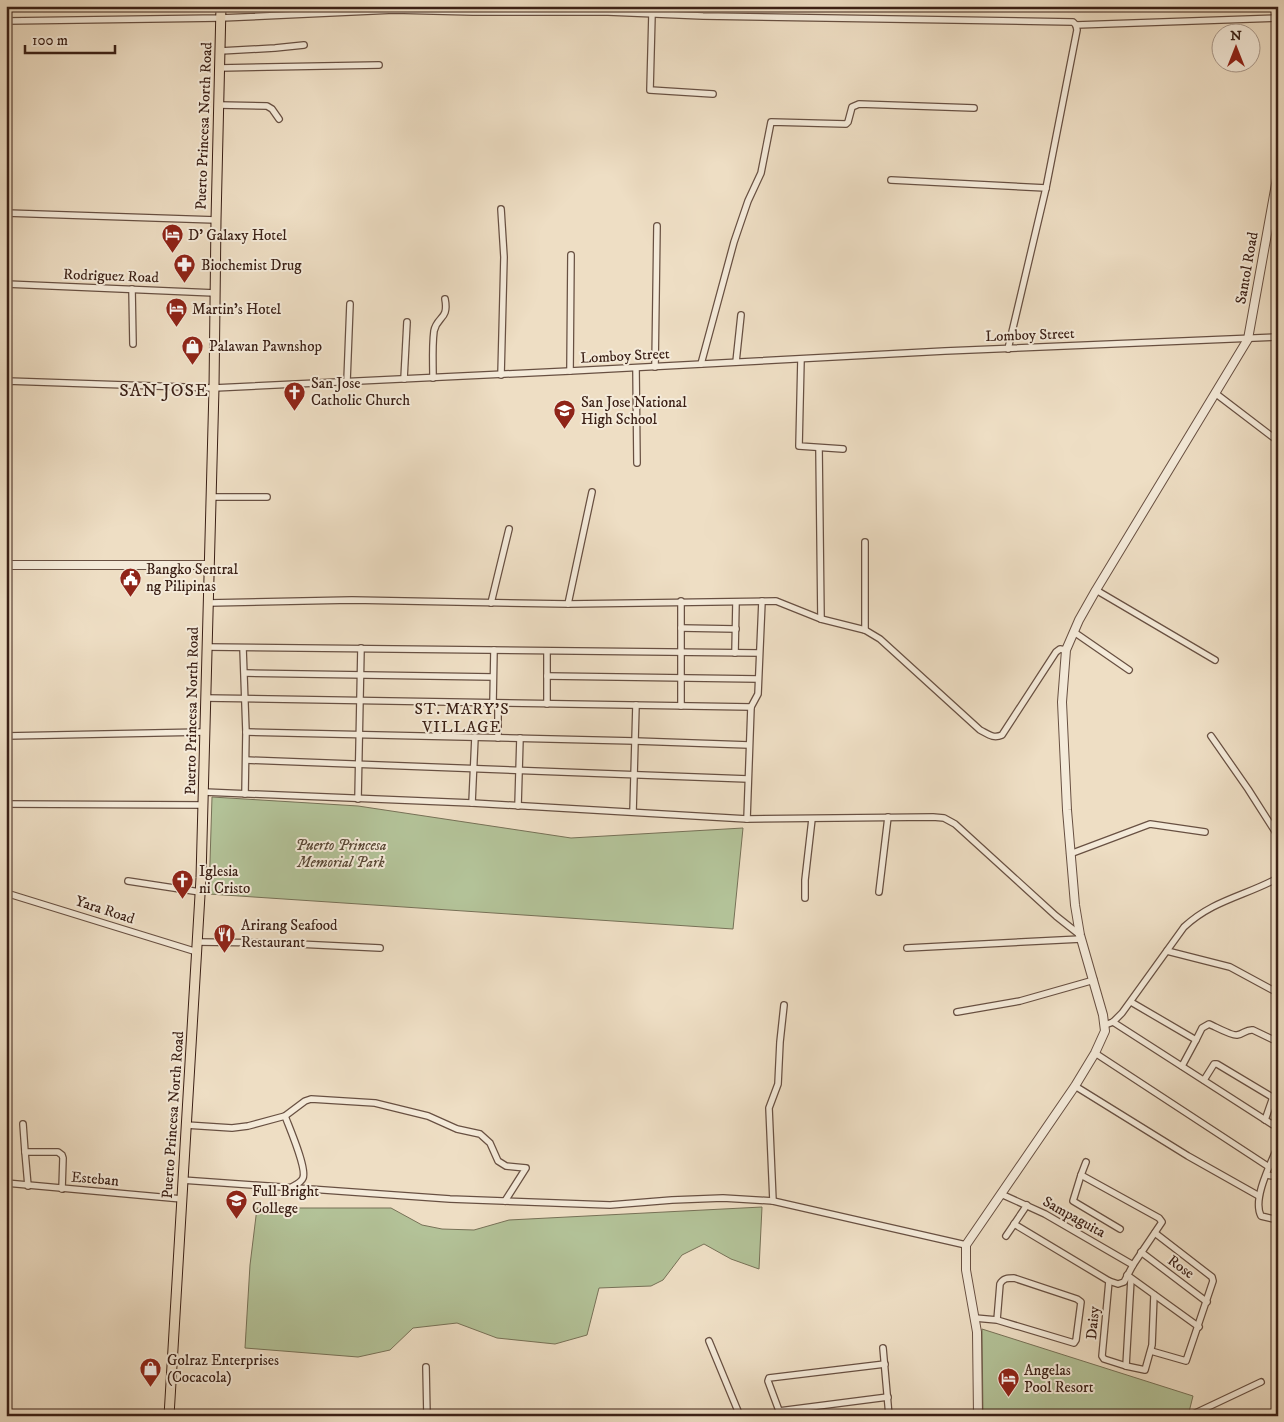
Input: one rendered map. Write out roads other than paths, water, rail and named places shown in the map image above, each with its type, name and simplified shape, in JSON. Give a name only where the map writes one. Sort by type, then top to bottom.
[{"type":"main road","name":"Puerto Princesa North Road","points":[[169,1416],[197,952],[204,792],[221,6]]},
{"type":"street","points":[[6,21],[221,18],[394,10],[540,9],[608,9],[652,14],[980,22],[1067,21],[1076,25],[1278,18]]},
{"type":"street","points":[[652,14],[650,90],[713,94]]},
{"type":"street","points":[[1008,349],[1046,188],[1077,30],[1076,25]]},
{"type":"street","points":[[220,52],[304,44]]},
{"type":"street","points":[[220,68],[379,65]]},
{"type":"street","points":[[701,364],[734,242],[748,201],[761,173],[771,122],[846,124],[852,107],[859,104],[974,108]]},
{"type":"street","points":[[219,105],[267,106],[272,109],[279,119]]},
{"type":"street","name":"Santol Road","points":[[1248,339],[1278,173]]},
{"type":"street","points":[[891,180],[1046,188]]},
{"type":"street","points":[[501,209],[504,257],[501,375]]},
{"type":"street","points":[[6,213],[216,220]]},
{"type":"street","points":[[655,367],[657,226]]},
{"type":"street","points":[[570,371],[571,256]]},
{"type":"street","name":"Rodriguez Road","points":[[6,284],[215,292]]},
{"type":"street","points":[[132,289],[133,344]]},
{"type":"street","points":[[433,378],[435,329],[446,314],[445,299]]},
{"type":"street","points":[[347,381],[350,304]]},
{"type":"street","points":[[736,362],[741,315]]},
{"type":"street","points":[[404,380],[407,322]]},
{"type":"street","points":[[1278,337],[1248,339],[1096,590],[1066,650],[1062,702],[1070,854],[1080,937],[1109,1023],[1182,1066],[1278,1128]]},
{"type":"street","name":"Lomboy Street","points":[[6,382],[214,388],[1248,339]]},
{"type":"street","points":[[801,359],[799,443],[801,447],[843,450]]},
{"type":"street","points":[[636,368],[637,463]]},
{"type":"street","points":[[1215,392],[1278,441]]},
{"type":"street","points":[[819,448],[821,618]]},
{"type":"street","points":[[568,604],[592,492]]},
{"type":"street","points":[[210,497],[267,497]]},
{"type":"street","points":[[491,603],[509,529]]},
{"type":"street","points":[[864,542],[865,630]]},
{"type":"street","points":[[6,565],[208,565]]},
{"type":"street","points":[[1096,590],[1215,660]]},
{"type":"street","points":[[208,602],[352,600],[568,604],[681,601],[781,602],[821,618],[865,630],[880,639],[980,730],[992,737],[1002,735],[1056,652],[1066,650]]},
{"type":"street","points":[[681,601],[681,706]]},
{"type":"street","points":[[747,818],[751,707],[758,694],[762,601]]},
{"type":"street","points":[[735,653],[736,602]]},
{"type":"street","points":[[681,628],[736,629]]},
{"type":"street","points":[[1074,632],[1129,670]]},
{"type":"street","points":[[207,647],[759,653]]},
{"type":"street","points":[[243,648],[246,732],[245,794]]},
{"type":"street","points":[[358,799],[361,648]]},
{"type":"street","points":[[494,650],[493,676],[498,738]]},
{"type":"street","points":[[547,651],[547,704]]},
{"type":"street","points":[[245,673],[493,676]]},
{"type":"street","points":[[547,676],[758,679]]},
{"type":"street","points":[[205,698],[751,707]]},
{"type":"street","points":[[633,812],[636,705]]},
{"type":"street","points":[[6,736],[204,732]]},
{"type":"street","points":[[246,732],[749,745]]},
{"type":"street","points":[[1211,736],[1278,836]]},
{"type":"street","points":[[472,803],[475,737]]},
{"type":"street","points":[[518,806],[520,738]]},
{"type":"street","points":[[246,760],[748,780]]},
{"type":"street","points":[[204,792],[472,803],[747,818],[944,818],[955,824],[1080,937]]},
{"type":"street","points":[[6,804],[203,805]]},
{"type":"street","points":[[880,892],[888,817]]},
{"type":"street","points":[[805,898],[805,880],[812,819]]},
{"type":"street","points":[[1070,854],[1150,824],[1205,832]]},
{"type":"street","points":[[978,1416],[979,1351],[966,1270],[966,1245],[1075,1086],[1109,1023],[1131,1002],[1184,927],[1196,916],[1212,906],[1264,886],[1278,878]]},
{"type":"street","points":[[128,882],[200,892]]},
{"type":"street","name":"Yara Road","points":[[6,892],[197,952]]},
{"type":"street","points":[[907,948],[1080,937]]},
{"type":"street","points":[[197,942],[277,943],[380,948]]},
{"type":"street","points":[[1167,951],[1230,967],[1278,993]]},
{"type":"street","points":[[957,1012],[1020,1001],[1094,980]]},
{"type":"street","points":[[1131,1002],[1196,1040]]},
{"type":"street","points":[[773,1200],[769,1108],[778,1084],[784,1005]]},
{"type":"street","points":[[1182,1066],[1202,1028],[1210,1024],[1234,1035],[1249,1029],[1253,1030],[1278,1042]]},
{"type":"street","points":[[1094,1053],[1269,1166]]},
{"type":"street","points":[[1204,1080],[1214,1064],[1217,1064],[1272,1097],[1265,1120]]},
{"type":"street","points":[[1075,1086],[1188,1156],[1259,1196]]},
{"type":"street","points":[[186,1126],[240,1127],[285,1116],[305,1101],[311,1099],[375,1103],[428,1116],[457,1129],[480,1134],[490,1143],[498,1161],[506,1166],[526,1168],[506,1201]]},
{"type":"street","points":[[285,1116],[304,1174],[300,1182],[290,1188]]},
{"type":"street","points":[[23,1124],[28,1186]]},
{"type":"street","points":[[1278,1146],[1259,1196],[1259,1214],[1264,1218],[1278,1220]]},
{"type":"street","points":[[25,1152],[58,1152],[62,1155],[62,1189]]},
{"type":"street","points":[[1086,1162],[1073,1200],[1120,1229]]},
{"type":"street","points":[[1081,1175],[1159,1218],[1162,1222],[1133,1265],[1129,1277],[1126,1366]]},
{"type":"street","points":[[1266,1175],[1278,1177]]},
{"type":"street","points":[[182,1180],[441,1198],[610,1205],[723,1198],[773,1200],[966,1245]]},
{"type":"street","name":"Esteban","points":[[6,1183],[182,1199]]},
{"type":"street","name":"Sampaguita","points":[[1001,1194],[1027,1205],[1133,1265]]},
{"type":"street","points":[[1006,1236],[1027,1205]]},
{"type":"street","points":[[1014,1224],[1109,1281],[1121,1284],[1129,1277]]},
{"type":"street","points":[[1151,1351],[1186,1361],[1213,1281],[1212,1277],[1156,1233]]},
{"type":"street","name":"Rose","points":[[1141,1252],[1207,1302]]},
{"type":"street","points":[[1129,1277],[1199,1327]]},
{"type":"street","points":[[975,1318],[997,1320],[1074,1343],[1081,1302],[1014,1278],[1006,1278],[1000,1284],[997,1320]]},
{"type":"street","name":"Daisy","points":[[1109,1281],[1103,1358],[1126,1366],[1145,1370],[1151,1351],[1154,1295]]},
{"type":"street","points":[[709,1341],[740,1416]]},
{"type":"street","points":[[883,1348],[889,1416]]},
{"type":"street","points":[[885,1364],[769,1378],[768,1381],[780,1413],[888,1397]]},
{"type":"street","points":[[426,1367],[427,1416]]},
{"type":"street","points":[[1189,1416],[1261,1382]]},
{"type":"place","name":"D' Galaxy Hotel","points":[[172,254]]},
{"type":"place","name":"Biochemist Drug","points":[[185,284]]},
{"type":"place","name":"Martin's Hotel","points":[[176,328]]},
{"type":"place","name":"Palawan Pawnshop","points":[[193,365]]},
{"type":"place","name":"San Jose Catholic Church","points":[[295,411]]},
{"type":"place","name":"San Jose National High School","points":[[565,430]]},
{"type":"place","name":"Bangko Sentral ng Pilipinas","points":[[130,597]]},
{"type":"place","name":"Iglesia ni Cristo","points":[[183,899]]},
{"type":"place","name":"Arirang Seafood Restaurant","points":[[225,953]]},
{"type":"place","name":"Full Bright College","points":[[236,1219]]},
{"type":"place","name":"Golraz Enterprises (Cocacola)","points":[[151,1388]]},
{"type":"place","name":"Angelas Pool Resort","points":[[1008,1398]]},
{"type":"district","name":"SAN JOSE","points":[[164,391]]},
{"type":"district","name":"ST. MARY'S VILLAGE","points":[[462,718]]},
{"type":"park label","name":"Puerto Princesa Memorial Park","points":[[341,854]]}]
